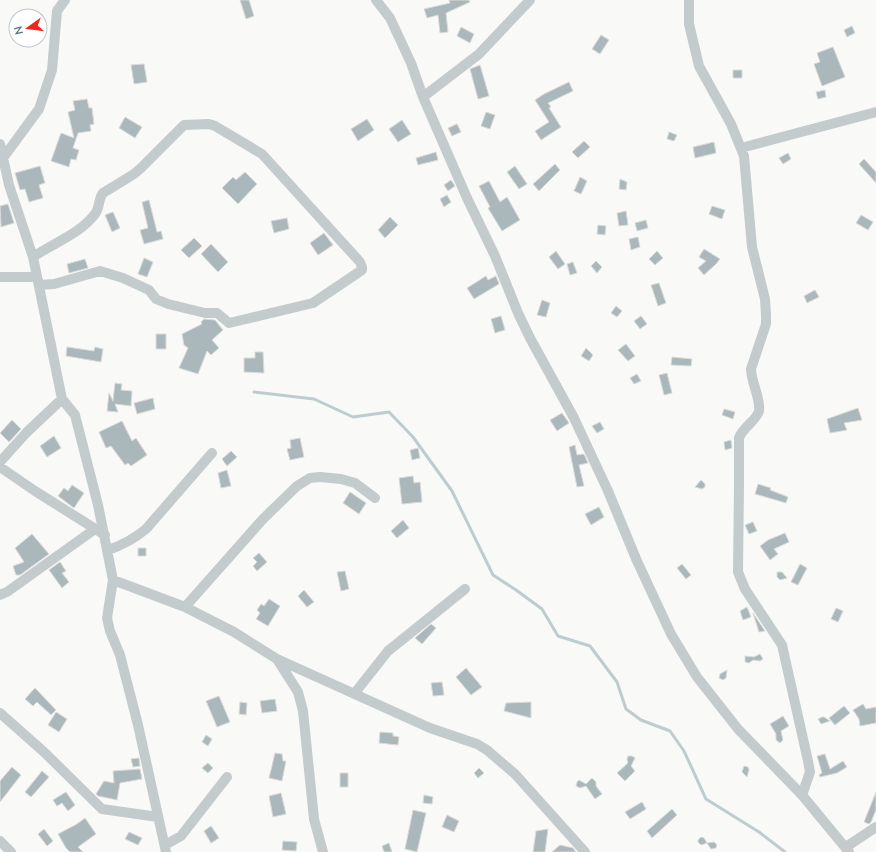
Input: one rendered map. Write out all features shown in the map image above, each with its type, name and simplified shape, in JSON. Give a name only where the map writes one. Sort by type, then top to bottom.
[{"type":"street","points":[[3,158],[39,109],[52,70],[57,10],[65,0]]},
{"type":"street","points":[[376,0],[390,18],[411,62],[423,97],[467,198],[495,256],[530,338],[574,418],[671,634],[697,677],[738,729],[802,795],[848,850],[876,827]]},
{"type":"street","points":[[423,97],[479,54],[530,0]]},
{"type":"street","points":[[689,0],[689,24],[699,66],[731,124],[744,156],[752,247],[765,299],[766,324],[752,368],[751,376],[759,405],[759,413],[740,433],[739,438],[740,484],[738,572],[745,589],[782,645],[810,772],[802,795]]},
{"type":"street","points":[[741,148],[876,112]]},
{"type":"street","points":[[0,277],[54,284],[100,271],[123,278],[149,290],[156,299],[168,304],[205,313],[217,313],[229,322],[313,303],[362,270],[360,262],[262,154],[210,124],[184,125],[134,174],[103,193],[100,198],[97,212],[89,221],[33,257]]},
{"type":"street","points":[[0,144],[3,158],[3,171],[33,257],[62,399],[74,415],[105,535],[113,580],[107,618],[110,631],[120,655],[138,725],[166,848],[181,836],[227,777]]},
{"type":"street","points":[[0,462],[27,432],[62,399]]},
{"type":"street","points":[[108,550],[125,544],[146,529],[212,453]]},
{"type":"street","points":[[0,467],[34,491],[105,535]]},
{"type":"street","points":[[185,606],[263,519],[298,486],[310,478],[320,477],[341,479],[355,484],[375,498]]},
{"type":"street","points":[[0,595],[7,592],[95,529]]},
{"type":"street","points":[[113,580],[185,606],[234,632],[277,659],[430,728],[477,744],[487,750],[515,774],[586,852]]},
{"type":"street","points":[[354,694],[388,651],[465,589]]},
{"type":"street","points":[[277,659],[298,692],[303,711],[314,819],[323,852]]},
{"type":"street","points":[[0,713],[44,752],[102,809],[158,817]]},
{"type":"street","points":[[0,841],[12,852]]},
{"type":"building","points":[[240,0],[249,0],[254,16],[246,19]]},
{"type":"building","points":[[449,0],[469,0],[470,2],[446,13],[448,32],[440,33],[438,15],[427,18],[424,9],[450,3]]},
{"type":"building","points":[[852,26],[855,33],[847,37],[844,30]]},
{"type":"building","points":[[461,27],[474,34],[470,43],[457,36]]},
{"type":"building","points":[[601,35],[609,40],[600,54],[592,49]]},
{"type":"building","points":[[833,47],[845,77],[822,86],[814,64],[820,62],[817,53]]},
{"type":"building","points":[[144,64],[147,82],[134,84],[131,65]]},
{"type":"building","points":[[480,65],[489,96],[478,99],[470,69]]},
{"type":"building","points":[[733,70],[742,70],[742,78],[733,78]]},
{"type":"building","points":[[569,82],[573,91],[548,103],[551,107],[549,108],[561,127],[541,140],[535,131],[549,122],[535,100]]},
{"type":"building","points":[[825,90],[826,97],[818,99],[816,92]]},
{"type":"building","points":[[87,99],[89,108],[92,108],[94,124],[90,125],[91,131],[78,133],[73,148],[79,150],[76,160],[71,159],[69,167],[51,161],[61,133],[74,138],[68,112],[75,110],[73,101]]},
{"type":"building","points":[[486,112],[495,115],[490,129],[481,126]]},
{"type":"building","points":[[125,117],[142,127],[135,138],[119,128]]},
{"type":"building","points":[[367,119],[374,130],[358,141],[351,129]]},
{"type":"building","points":[[402,120],[411,134],[398,142],[389,129]]},
{"type":"building","points":[[457,124],[461,132],[452,136],[448,128]]},
{"type":"building","points":[[669,132],[677,135],[674,141],[667,139]]},
{"type":"building","points":[[584,141],[590,147],[578,158],[572,152]]},
{"type":"building","points":[[714,142],[716,153],[695,158],[693,147]]},
{"type":"building","points":[[436,152],[438,160],[418,165],[416,158]]},
{"type":"building","points":[[788,153],[791,159],[783,164],[779,158]]},
{"type":"building","points":[[864,159],[876,172],[876,183],[859,164]]},
{"type":"building","points":[[555,164],[560,170],[539,191],[533,184]]},
{"type":"building","points":[[40,166],[45,183],[39,185],[43,198],[29,202],[25,189],[20,190],[15,173]]},
{"type":"building","points":[[515,166],[527,184],[519,189],[507,172]]},
{"type":"building","points":[[245,172],[257,184],[238,204],[222,188],[233,177],[236,180]]},
{"type":"building","points":[[580,177],[587,181],[581,194],[574,191]]},
{"type":"building","points":[[620,179],[627,182],[626,190],[619,189]]},
{"type":"building","points":[[451,180],[455,186],[448,191],[444,185]]},
{"type":"building","points":[[489,181],[500,202],[507,197],[520,220],[502,231],[488,208],[490,207],[479,186]]},
{"type":"building","points":[[447,195],[451,202],[444,207],[440,199]]},
{"type":"building","points":[[149,200],[157,232],[161,231],[163,239],[144,244],[140,230],[148,228],[142,202]]},
{"type":"building","points":[[8,204],[14,223],[1,227],[0,206]]},
{"type":"building","points":[[712,206],[725,210],[722,219],[709,214]]},
{"type":"building","points":[[626,211],[628,225],[619,226],[617,213]]},
{"type":"building","points":[[113,212],[120,228],[112,232],[105,215]]},
{"type":"building","points":[[861,215],[873,222],[868,230],[856,223]]},
{"type":"building","points":[[390,217],[398,225],[385,238],[378,230]]},
{"type":"building","points":[[287,218],[289,229],[274,233],[271,221]]},
{"type":"building","points":[[646,220],[648,228],[637,231],[635,223]]},
{"type":"building","points":[[598,225],[606,226],[605,235],[597,234]]},
{"type":"building","points":[[324,233],[333,245],[318,255],[310,243]]},
{"type":"building","points":[[638,237],[640,247],[631,250],[629,239]]},
{"type":"building","points":[[194,238],[202,246],[189,258],[181,250]]},
{"type":"building","points":[[211,244],[228,262],[218,272],[201,254]]},
{"type":"building","points":[[704,249],[720,259],[704,275],[698,268],[706,261],[699,257]]},
{"type":"building","points":[[556,251],[565,264],[558,269],[549,257]]},
{"type":"building","points":[[657,251],[663,258],[655,265],[649,259]]},
{"type":"building","points":[[144,258],[153,262],[147,277],[138,274]]},
{"type":"building","points":[[85,259],[88,268],[69,273],[67,264]]},
{"type":"building","points":[[596,261],[602,267],[597,273],[591,266]]},
{"type":"building","points":[[573,262],[577,273],[570,275],[567,264]]},
{"type":"building","points":[[486,276],[488,280],[496,276],[499,284],[474,299],[467,288]]},
{"type":"building","points":[[659,283],[666,303],[658,306],[651,285]]},
{"type":"building","points":[[815,290],[819,297],[807,303],[804,296]]},
{"type":"building","points":[[542,300],[550,303],[546,317],[537,315]]},
{"type":"building","points":[[616,306],[622,311],[617,317],[611,313]]},
{"type":"building","points":[[501,316],[505,330],[495,333],[491,319]]},
{"type":"building","points":[[641,316],[647,324],[640,329],[634,321]]},
{"type":"building","points":[[204,319],[215,320],[223,330],[212,340],[219,348],[211,355],[207,351],[198,374],[179,368],[188,348],[184,345],[182,334],[202,324],[201,322]]},
{"type":"building","points":[[156,334],[166,334],[166,349],[156,349]]},
{"type":"building","points":[[626,344],[635,356],[628,361],[618,350]]},
{"type":"building","points":[[67,347],[94,351],[95,347],[103,349],[101,362],[66,356]]},
{"type":"building","points":[[586,348],[593,355],[589,361],[581,356]]},
{"type":"building","points":[[255,352],[263,352],[264,373],[244,372],[244,358],[255,358]]},
{"type":"building","points":[[672,357],[692,359],[691,366],[671,365]]},
{"type":"building","points":[[667,373],[672,393],[664,395],[659,375]]},
{"type":"building","points":[[637,374],[641,381],[634,384],[630,378]]},
{"type":"building","points":[[115,383],[122,384],[121,390],[132,391],[131,406],[115,404],[118,412],[107,411],[109,393],[113,401]]},
{"type":"building","points":[[153,398],[155,409],[137,414],[134,403]]},
{"type":"building","points":[[858,408],[862,420],[844,423],[847,430],[830,433],[827,419]]},
{"type":"building","points":[[724,409],[735,412],[733,419],[722,415]]},
{"type":"building","points":[[562,413],[569,423],[557,431],[550,420]]},
{"type":"building","points":[[12,420],[21,429],[9,442],[0,433]]},
{"type":"building","points":[[122,421],[132,441],[136,438],[147,455],[131,466],[128,463],[125,465],[111,446],[106,448],[99,432]]},
{"type":"building","points":[[600,422],[604,429],[597,433],[592,426]]},
{"type":"building","points":[[54,436],[61,448],[47,457],[40,446]]},
{"type":"building","points":[[300,438],[304,457],[290,460],[287,449],[291,448],[290,440]]},
{"type":"building","points":[[731,440],[732,448],[725,450],[724,442]]},
{"type":"building","points":[[575,445],[577,455],[584,454],[588,463],[579,465],[584,486],[577,487],[569,447]]},
{"type":"building","points":[[418,448],[420,458],[412,460],[410,450]]},
{"type":"building","points":[[231,451],[237,457],[227,466],[222,459]]},
{"type":"building","points":[[227,470],[231,486],[221,488],[218,473]]},
{"type":"building","points":[[413,476],[414,483],[420,482],[422,502],[402,504],[399,478]]},
{"type":"building","points":[[701,480],[705,484],[705,487],[702,489],[695,487]]},
{"type":"building","points":[[758,484],[771,488],[770,490],[788,497],[786,503],[755,494]]},
{"type":"building","points":[[72,485],[84,493],[74,508],[58,496],[64,488],[68,491]]},
{"type":"building","points":[[350,492],[366,503],[359,514],[343,503]]},
{"type":"building","points":[[599,507],[604,517],[591,525],[585,514]]},
{"type":"building","points":[[403,520],[409,528],[397,538],[391,531]]},
{"type":"building","points":[[753,522],[757,531],[749,534],[745,525]]},
{"type":"building","points":[[785,533],[789,542],[774,549],[778,554],[770,560],[760,546],[768,540]]},
{"type":"building","points":[[32,534],[49,554],[20,575],[16,575],[13,566],[24,562],[15,548]]},
{"type":"building","points":[[138,548],[146,548],[146,556],[138,556]]},
{"type":"building","points":[[259,553],[267,562],[257,571],[253,566],[257,562],[253,558]]},
{"type":"building","points":[[60,562],[66,571],[62,573],[69,582],[62,588],[49,570]]},
{"type":"building","points":[[682,564],[691,575],[686,579],[677,568]]},
{"type":"building","points":[[800,564],[807,568],[798,585],[791,582]]},
{"type":"building","points":[[345,571],[349,589],[341,591],[337,572]]},
{"type":"building","points":[[777,572],[782,572],[787,578],[780,580],[777,577]]},
{"type":"building","points":[[304,590],[314,602],[307,607],[298,596]]},
{"type":"building","points":[[269,599],[280,606],[268,626],[256,619],[260,613],[257,610],[261,604],[264,606]]},
{"type":"building","points":[[747,607],[751,617],[743,620],[740,611]]},
{"type":"building","points":[[836,608],[843,611],[838,622],[831,619]]},
{"type":"building","points":[[753,613],[765,631],[759,632]]},
{"type":"building","points":[[431,624],[436,628],[422,644],[415,638]]},
{"type":"building","points":[[760,654],[763,659],[760,661],[753,660],[749,663],[745,662],[745,656],[754,657]]},
{"type":"building","points":[[466,668],[482,687],[471,695],[456,677]]},
{"type":"building","points":[[727,670],[726,678],[723,680],[719,678],[720,674]]},
{"type":"building","points":[[442,682],[444,695],[433,696],[431,683]]},
{"type":"building","points":[[35,688],[56,710],[51,715],[37,702],[33,706],[25,699]]},
{"type":"building","points":[[219,696],[230,722],[217,727],[206,701]]},
{"type":"building","points":[[275,699],[277,711],[262,713],[260,701]]},
{"type":"building","points":[[240,702],[247,703],[246,715],[239,714]]},
{"type":"building","points":[[531,702],[531,718],[504,711],[506,703]]},
{"type":"building","points":[[863,704],[866,709],[876,707],[876,723],[860,726],[859,719],[853,710]]},
{"type":"building","points":[[844,706],[850,713],[835,725],[829,718]]},
{"type":"building","points":[[56,712],[67,719],[59,732],[48,725]]},
{"type":"building","points":[[783,716],[789,726],[781,731],[783,740],[780,743],[776,740],[776,734],[770,724]]},
{"type":"building","points":[[822,717],[830,721],[821,724],[818,719]]},
{"type":"building","points":[[380,732],[393,733],[393,736],[399,737],[398,745],[379,743]]},
{"type":"building","points":[[206,735],[212,739],[208,746],[202,742]]},
{"type":"building","points":[[275,753],[282,754],[283,761],[286,761],[282,781],[269,778]]},
{"type":"building","points":[[825,754],[830,769],[843,761],[847,767],[837,773],[820,777],[819,775],[822,773],[817,756]]},
{"type":"building","points":[[628,756],[635,758],[631,766],[635,771],[625,781],[617,773],[628,763]]},
{"type":"building","points":[[139,758],[140,766],[133,767],[131,759]]},
{"type":"building","points":[[208,763],[213,768],[208,773],[202,768]]},
{"type":"building","points":[[744,766],[748,767],[749,770],[747,777],[742,772]]},
{"type":"building","points":[[12,767],[21,775],[0,802],[0,781]]},
{"type":"building","points":[[479,768],[484,773],[478,778],[474,773]]},
{"type":"building","points":[[140,769],[142,779],[120,783],[117,800],[98,796],[96,794],[104,781],[114,783],[113,771]]},
{"type":"building","points":[[42,771],[49,777],[31,797],[25,792]]},
{"type":"building","points":[[340,773],[348,773],[348,787],[340,787]]},
{"type":"building","points":[[592,778],[596,782],[596,786],[602,794],[595,799],[586,786],[580,788],[576,786],[579,780],[586,784]]},
{"type":"building","points":[[66,792],[75,805],[68,811],[62,803],[57,806],[53,800]]},
{"type":"building","points":[[876,792],[876,810],[869,824],[864,822]]},
{"type":"building","points":[[281,793],[286,814],[273,817],[269,796]]},
{"type":"building","points":[[424,795],[433,797],[432,804],[423,803]]},
{"type":"building","points":[[642,802],[646,809],[630,819],[625,812]]},
{"type":"building","points":[[672,809],[677,815],[652,838],[647,831]]},
{"type":"building","points":[[413,810],[426,813],[417,852],[405,849]]},
{"type":"building","points":[[447,815],[459,821],[454,832],[442,827]]},
{"type":"building","points":[[85,818],[96,834],[78,847],[83,852],[70,852],[58,834]]},
{"type":"building","points":[[211,826],[219,838],[211,843],[204,831]]},
{"type":"building","points":[[44,829],[53,841],[47,846],[38,834]]},
{"type":"building","points":[[548,829],[545,852],[533,852],[536,831]]},
{"type":"building","points":[[129,832],[142,838],[138,845],[125,839]]},
{"type":"building","points":[[701,837],[704,838],[707,843],[701,845],[698,842]]},
{"type":"building","points":[[283,841],[297,842],[296,851],[282,850]]},
{"type":"building","points":[[714,842],[717,845],[716,848],[711,849],[707,843]]},
{"type":"building","points":[[389,843],[392,852],[384,852],[382,846]]},
{"type":"building","points":[[560,845],[573,848],[576,852],[552,852]]},
{"type":"waterway","points":[[254,392],[314,399],[353,417],[389,412],[413,437],[452,491],[493,575],[542,609],[558,636],[590,646],[617,682],[626,709],[641,720],[670,731],[684,751],[706,799],[759,832],[785,852]]}]
